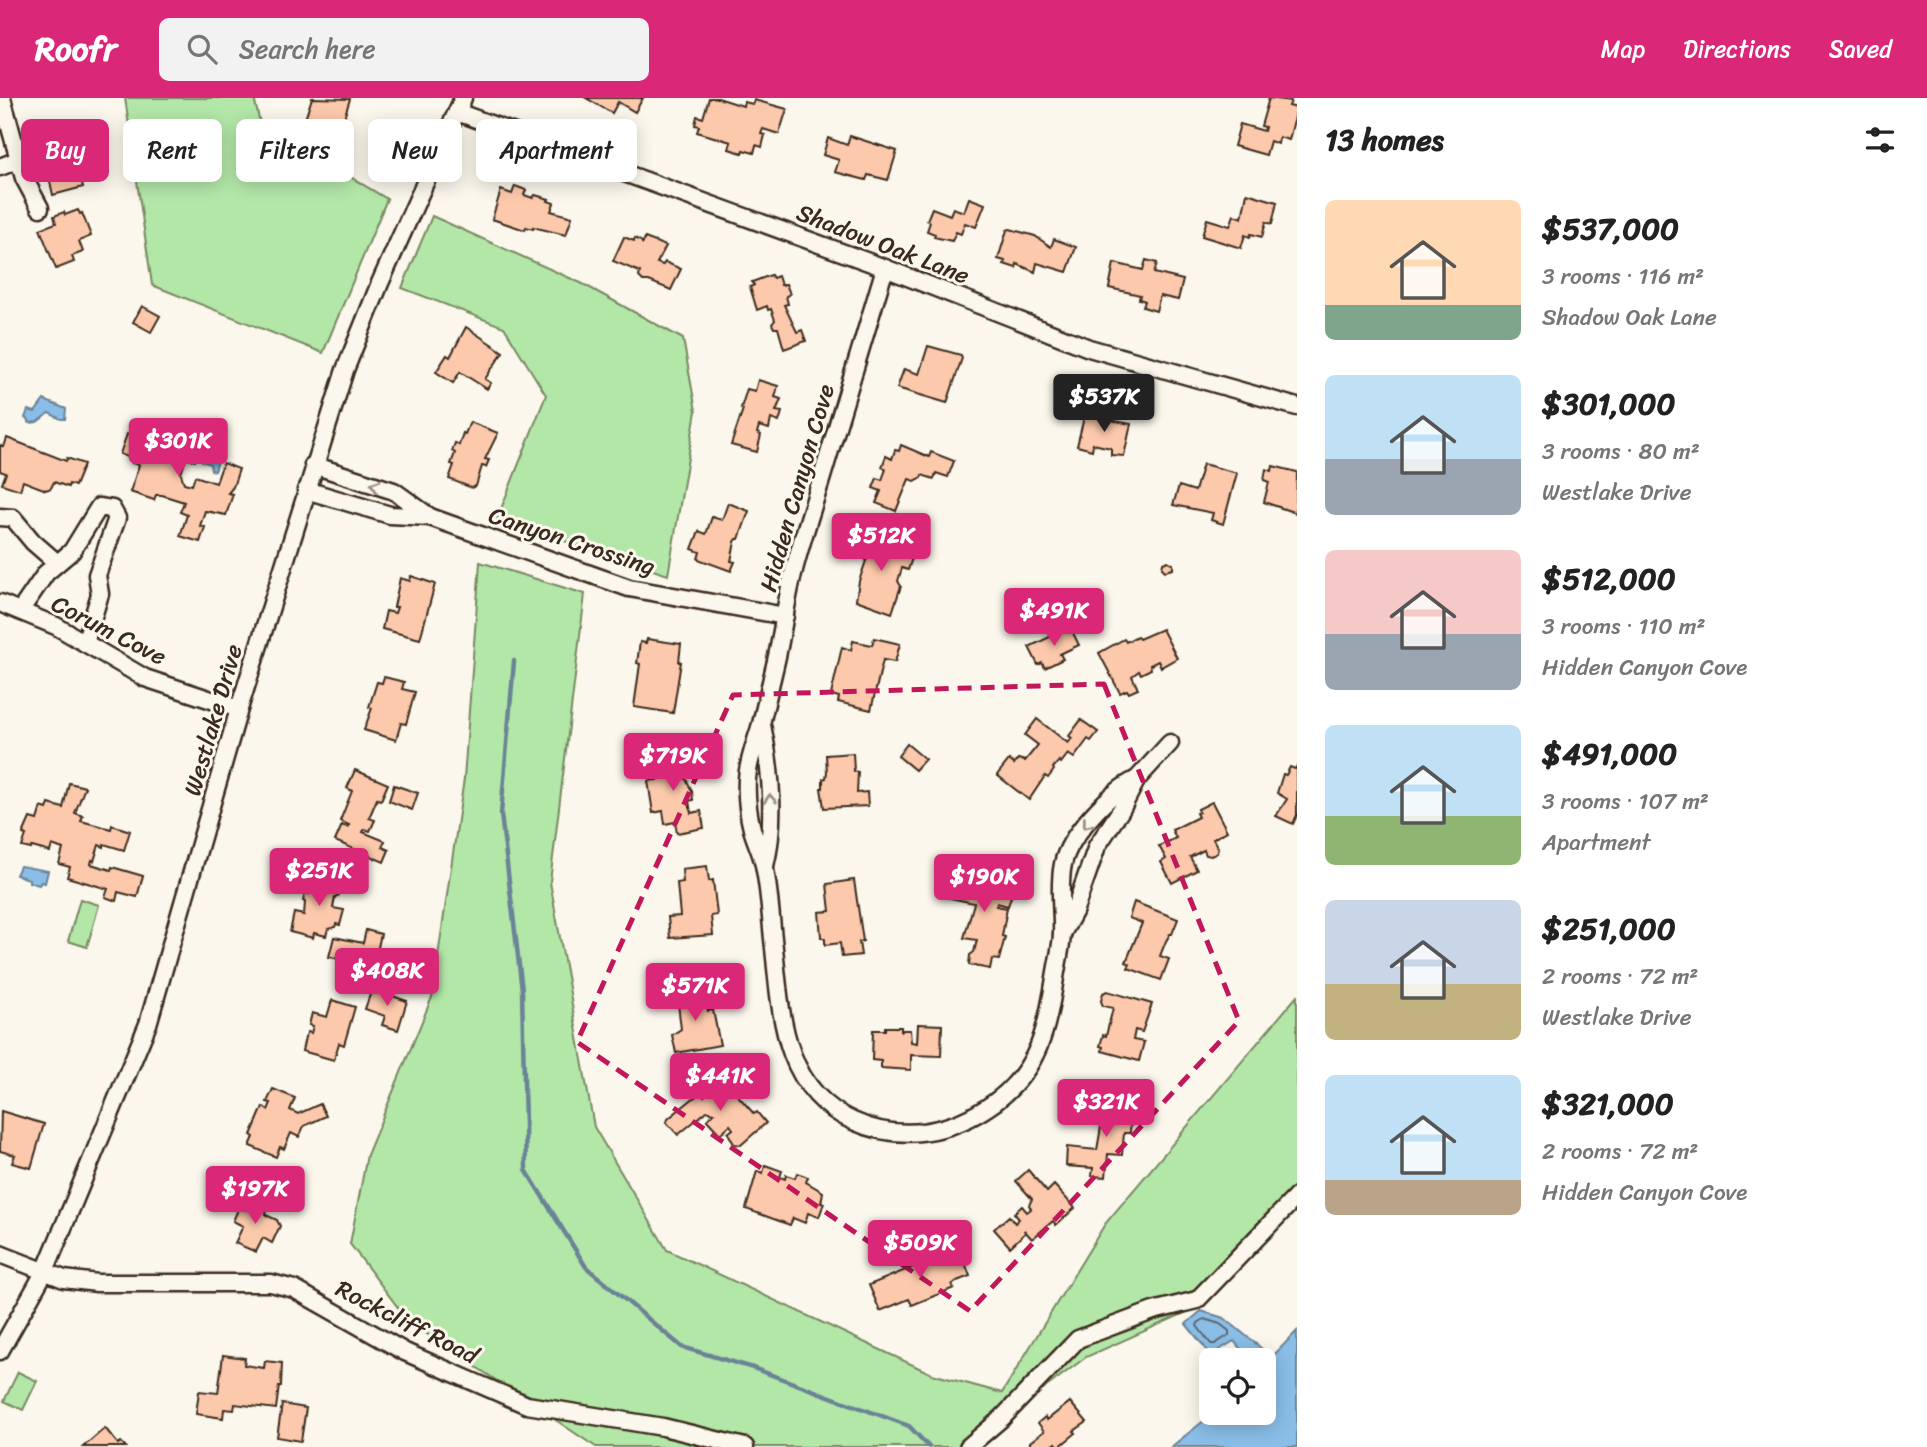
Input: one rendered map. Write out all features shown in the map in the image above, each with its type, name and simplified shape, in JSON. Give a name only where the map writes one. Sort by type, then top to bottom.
[{"type":"street","points":[[2,98],[24,178],[40,208]]},
{"type":"street","name":"Shadow Oak Lane","points":[[460,105],[1089,348],[1297,407]]},
{"type":"street","name":"Westlake Drive","points":[[0,1351],[45,1271],[148,1024],[239,709],[313,465],[345,370],[460,105]]},
{"type":"street","points":[[0,167],[19,160]]},
{"type":"street","name":"Hidden Canyon Cove","points":[[885,268],[793,571],[761,722],[771,821],[765,867],[784,1030],[798,1069],[807,1085],[842,1116],[863,1126],[895,1134],[939,1130],[964,1121],[995,1102],[1027,1070],[1039,1050],[1047,1025],[1062,934],[1060,917],[1063,864],[1069,850],[1086,824],[1108,800],[1122,786],[1137,779]]},
{"type":"street","name":"Canyon Crossing","points":[[313,465],[394,491],[430,517],[629,588],[785,616]]},
{"type":"street","name":"Canyon Crossing","points":[[306,490],[390,515],[430,517]]},
{"type":"street","points":[[20,611],[46,573],[72,551],[99,508],[112,509],[117,518],[99,567],[97,575],[100,594],[85,643]]},
{"type":"street","points":[[0,517],[13,518],[33,542],[57,562]]},
{"type":"street","name":"Corum Cove","points":[[0,603],[55,626],[145,678],[239,709]]},
{"type":"street","name":"Hidden Canyon Cove","points":[[1062,934],[1074,912],[1097,845],[1121,810],[1137,779],[1170,743]]},
{"type":"street","points":[[968,1447],[1002,1419],[1079,1339],[1153,1311],[1197,1300],[1297,1196]]},
{"type":"street","name":"Rockcliff Road","points":[[0,1254],[64,1279],[97,1283],[271,1283],[293,1289],[405,1352],[527,1405],[663,1427],[745,1447]]},
{"type":"highlighted area","points":[[1104,684],[1239,1021],[970,1311],[577,1042],[733,695]]},
{"type":"green space","points":[[125,98],[254,98],[259,119],[236,119],[236,182],[354,182],[354,179],[387,199],[323,353],[152,285],[137,182],[222,182],[222,119],[128,119]]},
{"type":"green space","points":[[432,216],[583,284],[683,339],[696,411],[668,575],[497,519],[546,395],[504,327],[402,288]]},
{"type":"green space","points":[[480,562],[585,594],[550,882],[594,1127],[667,1250],[932,1374],[1002,1393],[1105,1224],[1297,996],[1297,1203],[1194,1309],[1086,1357],[967,1447],[596,1447],[409,1322],[350,1244],[367,1155],[432,997],[464,779]]},
{"type":"green space","points":[[80,899],[99,905],[87,947],[68,941]]},
{"type":"green space","points":[[18,1372],[37,1381],[23,1410],[4,1401]]},
{"type":"water","points":[[44,400],[66,409],[65,419],[49,413],[37,422],[29,423],[25,418],[28,410],[35,412]]},
{"type":"water","points":[[210,440],[223,444],[215,471],[211,470],[210,464],[202,461]]},
{"type":"water","points":[[20,866],[48,871],[45,883],[41,882],[39,885],[16,875]]},
{"type":"water","points":[[1201,1311],[1224,1318],[1261,1348],[1240,1348],[1234,1341],[1222,1348],[1205,1348],[1186,1324]]},
{"type":"water","points":[[1297,1331],[1297,1447],[1171,1447],[1199,1425],[1276,1425],[1276,1353]]},
{"type":"building","points":[[312,98],[350,99],[346,119],[305,119]]},
{"type":"building","points":[[586,98],[643,98],[635,112],[618,102],[612,113]]},
{"type":"building","points":[[709,98],[743,106],[744,102],[753,104],[754,100],[787,109],[779,134],[763,129],[761,134],[765,135],[762,147],[756,145],[754,153],[743,150],[742,153],[729,149],[731,142],[697,132],[697,116],[703,118]]},
{"type":"building","points":[[1269,98],[1291,101],[1289,106],[1297,108],[1289,140],[1279,137],[1278,144],[1270,141],[1266,155],[1234,146],[1240,124],[1264,131],[1265,127],[1261,126]]},
{"type":"building","points":[[850,136],[897,151],[888,180],[868,175],[866,180],[835,172],[839,160],[823,155],[828,138],[847,145]]},
{"type":"building","points":[[50,182],[82,182],[83,187],[53,195]]},
{"type":"building","points":[[515,186],[526,190],[524,195],[549,199],[548,201],[554,203],[551,211],[572,217],[566,235],[533,227],[526,227],[525,230],[492,219],[501,190],[512,194]]},
{"type":"building","points":[[1247,193],[1277,202],[1272,224],[1266,222],[1262,237],[1245,235],[1241,248],[1202,236],[1207,219],[1230,226],[1234,215],[1242,218]]},
{"type":"building","points":[[969,198],[985,204],[976,227],[965,223],[961,234],[956,232],[952,241],[934,237],[935,234],[927,231],[930,222],[927,220],[932,208],[950,215],[953,208],[964,212]]},
{"type":"building","points":[[78,210],[82,213],[91,236],[79,241],[83,252],[72,256],[74,262],[56,269],[40,229],[56,223],[54,216]]},
{"type":"building","points":[[1007,230],[1035,236],[1051,247],[1054,239],[1076,247],[1067,272],[1037,263],[1035,272],[1017,264],[1016,268],[1004,264],[1005,261],[998,259]]},
{"type":"building","points":[[624,237],[634,241],[635,238],[642,244],[645,238],[666,246],[657,263],[663,265],[665,262],[681,269],[671,290],[643,281],[639,277],[640,272],[613,261]]},
{"type":"building","points":[[1146,260],[1157,263],[1154,273],[1183,280],[1178,300],[1160,296],[1156,311],[1143,307],[1145,301],[1139,299],[1140,295],[1109,288],[1114,263],[1143,270]]},
{"type":"building","points":[[771,275],[773,278],[778,276],[781,285],[786,284],[790,294],[786,296],[788,304],[784,305],[797,332],[802,330],[806,341],[784,349],[778,328],[774,328],[772,324],[775,320],[771,309],[768,310],[767,306],[757,310],[750,287],[754,285],[752,282]]},
{"type":"building","points":[[142,306],[160,316],[151,332],[133,322]]},
{"type":"building","points":[[466,327],[503,352],[485,379],[491,383],[487,389],[460,372],[453,383],[436,372],[447,355],[450,357]]},
{"type":"building","points":[[928,346],[961,355],[962,358],[947,403],[897,388],[904,369],[919,374]]},
{"type":"building","points":[[758,380],[778,386],[775,397],[781,399],[776,411],[782,412],[779,422],[771,419],[769,429],[759,426],[757,433],[761,435],[757,452],[731,445],[747,389],[755,391]]},
{"type":"building","points":[[1100,412],[1111,415],[1110,420],[1131,424],[1124,456],[1111,455],[1111,448],[1093,444],[1092,450],[1077,446],[1085,413],[1099,416]]},
{"type":"building","points":[[470,422],[498,433],[485,459],[489,460],[486,467],[482,466],[476,486],[472,488],[449,479],[454,465],[451,464],[455,453],[452,451],[455,443],[459,445]]},
{"type":"building","points":[[134,431],[169,441],[171,434],[201,444],[195,461],[186,458],[181,474],[184,483],[192,485],[195,476],[216,483],[223,463],[239,469],[228,493],[233,494],[226,515],[205,511],[200,526],[205,527],[200,542],[180,536],[187,515],[180,512],[184,502],[162,495],[156,495],[154,500],[130,492],[139,465],[132,463],[133,459],[120,454],[127,434],[132,436]]},
{"type":"building","points":[[7,438],[66,461],[67,458],[84,464],[75,486],[69,484],[68,487],[54,482],[51,488],[46,490],[23,481],[20,490],[2,484],[6,473],[0,471],[0,445],[4,447]]},
{"type":"building","points":[[901,445],[929,457],[931,452],[954,461],[948,477],[936,473],[934,479],[922,475],[915,481],[909,479],[896,511],[876,503],[881,491],[873,488],[877,478],[882,480],[886,469],[882,467],[886,456],[892,459],[895,450],[899,451]]},
{"type":"building","points":[[1203,464],[1237,473],[1223,524],[1211,520],[1213,513],[1173,505],[1179,486],[1195,491]]},
{"type":"building","points":[[1273,466],[1297,472],[1296,513],[1264,502],[1269,482],[1264,480],[1266,469],[1272,471]]},
{"type":"building","points":[[728,503],[749,511],[739,539],[735,542],[731,561],[735,562],[731,571],[698,559],[700,552],[692,549],[699,531],[706,534],[712,517],[722,520]]},
{"type":"building","points":[[859,534],[913,555],[908,570],[902,568],[898,581],[901,586],[892,613],[856,600],[868,555],[854,550]]},
{"type":"building","points":[[1168,561],[1173,564],[1173,569],[1165,571],[1162,568],[1163,563]]},
{"type":"building","points":[[411,576],[435,584],[420,639],[382,629],[386,611],[395,613],[400,578],[410,581]]},
{"type":"building","points":[[1098,607],[1103,617],[1089,624],[1084,615]]},
{"type":"building","points":[[1070,627],[1079,645],[1060,654],[1063,659],[1045,668],[1042,663],[1038,665],[1029,647]]},
{"type":"building","points":[[1162,629],[1177,658],[1161,667],[1158,661],[1150,665],[1151,669],[1141,674],[1139,671],[1132,676],[1138,689],[1120,693],[1099,653],[1124,639],[1126,642],[1137,636],[1139,639]]},
{"type":"building","points":[[874,638],[900,644],[895,662],[883,660],[871,710],[838,702],[839,697],[831,695],[842,647],[851,650],[853,641],[872,645]]},
{"type":"building","points":[[647,639],[681,644],[673,713],[634,707],[640,642],[646,643]]},
{"type":"building","points":[[384,677],[404,682],[402,689],[415,692],[406,724],[401,723],[396,740],[364,730],[377,682],[382,683]]},
{"type":"building","points":[[1037,719],[1068,743],[1072,738],[1069,736],[1081,720],[1098,732],[1091,741],[1088,739],[1074,758],[1068,754],[1061,763],[1059,761],[1029,800],[997,775],[1009,760],[1014,764],[1018,759],[1025,761],[1038,745],[1025,735]]},
{"type":"building","points":[[907,744],[925,759],[915,770],[898,756]]},
{"type":"building","points":[[682,752],[686,779],[692,791],[693,800],[689,801],[691,813],[701,811],[704,828],[677,833],[675,822],[665,824],[663,811],[653,813],[648,781],[657,780],[654,765],[649,766],[648,758]]},
{"type":"building","points":[[853,753],[854,771],[858,772],[857,793],[867,792],[868,806],[824,808],[821,788],[827,772],[826,755]]},
{"type":"building","points":[[1297,766],[1297,815],[1293,824],[1276,816],[1287,799],[1277,793],[1283,774],[1286,775],[1290,767],[1295,769]]},
{"type":"building","points":[[355,770],[388,784],[381,800],[377,799],[369,818],[375,820],[370,831],[365,829],[363,832],[385,841],[382,847],[389,850],[384,862],[335,841],[342,825],[349,825],[340,821],[352,791],[347,788]]},
{"type":"building","points":[[69,783],[85,787],[75,813],[83,816],[81,821],[111,829],[112,825],[130,831],[124,850],[99,845],[91,864],[143,876],[137,897],[118,892],[116,901],[105,897],[108,889],[67,877],[70,867],[59,864],[63,849],[52,845],[50,852],[22,847],[26,835],[23,834],[30,818],[37,820],[41,807],[47,809],[49,804],[63,808]]},
{"type":"building","points":[[394,785],[418,793],[412,810],[389,801]]},
{"type":"building","points":[[1212,802],[1227,831],[1213,839],[1218,848],[1217,853],[1206,855],[1204,850],[1190,857],[1197,870],[1172,883],[1161,862],[1166,859],[1159,846],[1176,838],[1172,830],[1198,817],[1198,809]]},
{"type":"building","points":[[707,866],[709,881],[713,880],[717,915],[711,916],[713,935],[670,938],[668,917],[680,916],[677,883],[683,882],[682,869]]},
{"type":"building","points":[[323,872],[341,877],[339,895],[335,897],[333,908],[344,910],[340,925],[336,924],[328,929],[326,936],[314,933],[313,938],[290,932],[294,913],[304,915],[305,893],[309,894],[312,881],[319,883]]},
{"type":"building","points":[[992,875],[1016,881],[1008,906],[997,903],[996,906],[1007,908],[1002,936],[1005,937],[999,960],[992,959],[990,969],[969,965],[977,940],[964,938],[974,903],[945,897],[946,890],[940,889],[943,877],[979,885],[981,878]]},
{"type":"building","points":[[854,880],[863,941],[859,942],[861,955],[842,957],[840,943],[825,945],[825,939],[821,937],[819,912],[830,911],[827,884]]},
{"type":"building","points":[[1134,902],[1178,919],[1160,956],[1169,959],[1161,980],[1128,968],[1130,964],[1126,962],[1142,923],[1129,918]]},
{"type":"building","points":[[366,930],[381,934],[374,965],[329,957],[334,937],[363,943]]},
{"type":"building","points":[[372,989],[407,1001],[398,1030],[382,1025],[385,1016],[365,1009]]},
{"type":"building","points":[[704,989],[708,1011],[713,1010],[720,1045],[676,1053],[672,1035],[681,1029],[677,995]]},
{"type":"building","points":[[1107,991],[1152,1004],[1142,1032],[1135,1030],[1133,1040],[1144,1042],[1139,1061],[1102,1051],[1103,1047],[1100,1046],[1103,1035],[1106,1036],[1113,1008],[1103,1006],[1101,1001],[1103,993]]},
{"type":"building","points":[[332,1000],[355,1007],[344,1045],[339,1043],[334,1060],[302,1051],[305,1037],[308,1032],[311,1033],[313,1026],[309,1025],[312,1013],[327,1017]]},
{"type":"building","points":[[918,1024],[942,1025],[941,1056],[911,1055],[911,1070],[881,1068],[881,1061],[872,1060],[873,1030],[901,1027],[901,1032],[910,1030],[911,1042],[917,1043]]},
{"type":"building","points":[[725,1077],[754,1114],[757,1112],[766,1123],[741,1145],[734,1144],[728,1133],[733,1129],[730,1125],[720,1134],[707,1120],[714,1113],[707,1111],[678,1135],[666,1122],[669,1118],[701,1092],[704,1096]]},
{"type":"building","points":[[273,1089],[295,1098],[290,1110],[298,1114],[320,1104],[326,1116],[304,1126],[299,1137],[291,1133],[284,1149],[280,1147],[276,1157],[250,1146],[254,1137],[251,1135],[263,1107],[268,1110],[271,1103],[267,1102]]},
{"type":"building","points":[[1111,1097],[1123,1098],[1123,1102],[1137,1103],[1136,1116],[1131,1116],[1130,1133],[1124,1133],[1122,1155],[1108,1154],[1106,1177],[1092,1176],[1093,1168],[1066,1166],[1067,1147],[1097,1150],[1101,1127],[1108,1128],[1109,1120],[1104,1120],[1105,1111],[1109,1111]]},
{"type":"building","points":[[1,1111],[44,1124],[31,1168],[12,1163],[15,1155],[0,1151]]},
{"type":"building","points":[[765,1165],[782,1171],[780,1177],[785,1179],[786,1175],[795,1178],[797,1173],[808,1177],[806,1182],[823,1192],[821,1203],[824,1203],[819,1217],[808,1213],[805,1223],[793,1218],[790,1225],[746,1209],[757,1171],[763,1173]]},
{"type":"building","points":[[1028,1170],[1047,1192],[1054,1185],[1075,1208],[1056,1225],[1053,1221],[1032,1239],[1024,1230],[1025,1233],[1010,1247],[994,1229],[1009,1216],[1015,1223],[1019,1219],[1014,1213],[1022,1206],[1027,1212],[1031,1209],[1029,1205],[1032,1199],[1016,1181]]},
{"type":"building","points":[[252,1199],[267,1206],[266,1215],[277,1220],[280,1226],[272,1243],[263,1238],[256,1252],[235,1243],[243,1226],[233,1221],[239,1207],[247,1210]]},
{"type":"building","points":[[921,1242],[928,1261],[942,1255],[944,1260],[961,1253],[970,1276],[957,1281],[952,1285],[954,1288],[912,1305],[909,1299],[880,1311],[869,1285],[918,1265],[910,1247]]},
{"type":"building","points":[[223,1355],[245,1358],[244,1365],[264,1368],[265,1361],[282,1363],[276,1409],[235,1404],[234,1410],[224,1409],[223,1418],[196,1414],[199,1391],[218,1393]]},
{"type":"building","points":[[1070,1402],[1087,1422],[1059,1447],[1056,1443],[1051,1447],[1030,1447],[1030,1442],[1044,1431],[1038,1423],[1045,1417],[1047,1420]]},
{"type":"building","points":[[282,1404],[306,1408],[301,1441],[277,1437]]},
{"type":"building","points":[[105,1428],[118,1444],[121,1442],[126,1447],[83,1447]]},
{"type":"waterway","points":[[514,661],[501,814],[522,990],[526,1170],[586,1267],[682,1347],[753,1368],[909,1426],[929,1447]]}]
